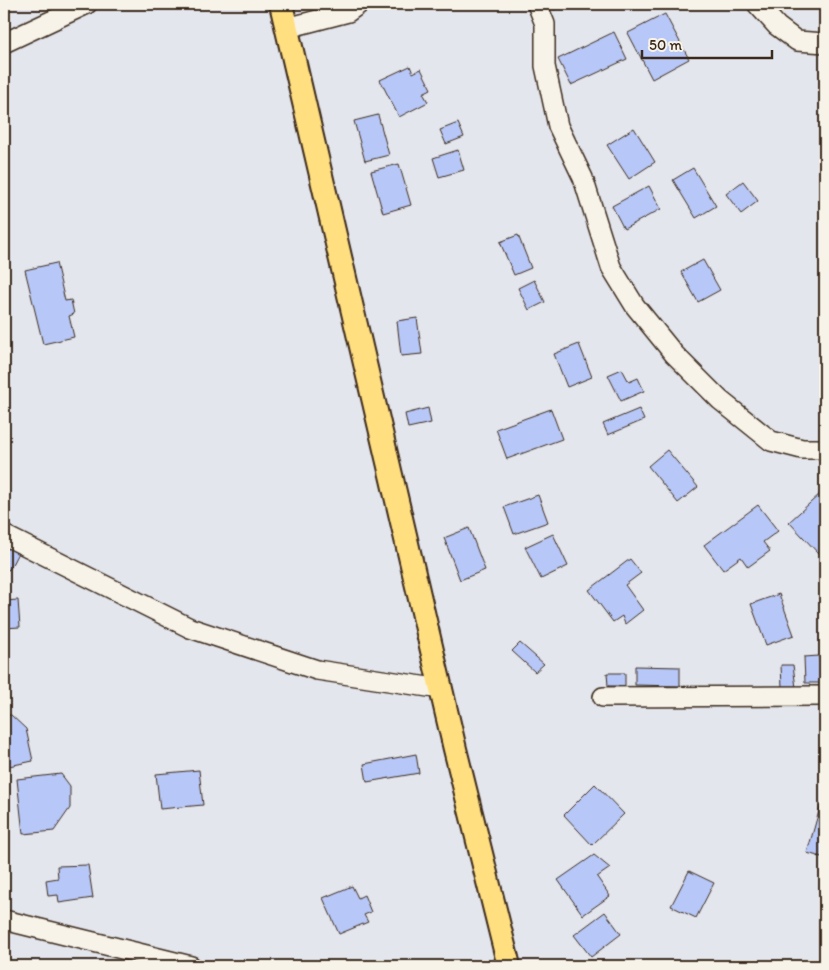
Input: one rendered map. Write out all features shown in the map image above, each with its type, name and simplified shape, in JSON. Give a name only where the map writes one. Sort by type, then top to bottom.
[{"type":"main road","points":[[282,4],[441,689],[509,966]]},
{"type":"street","points":[[4,43],[87,4]]},
{"type":"street","points":[[287,28],[348,12],[359,4]]},
{"type":"street","points":[[537,4],[545,24],[545,66],[558,126],[583,178],[611,267],[635,306],[674,354],[720,400],[771,441],[802,449],[825,449]]},
{"type":"street","points":[[757,4],[777,26],[797,41],[825,43]]},
{"type":"street","points":[[4,535],[190,628],[317,670],[441,689]]},
{"type":"street","points":[[603,697],[825,696]]},
{"type":"street","points":[[4,920],[191,966]]},
{"type":"building","points":[[551,4],[565,4],[554,10]]},
{"type":"building","points":[[665,14],[689,59],[652,79],[628,33]]},
{"type":"building","points":[[614,32],[627,59],[571,85],[558,59]]},
{"type":"building","points":[[410,66],[413,73],[421,69],[431,89],[423,93],[428,102],[399,117],[380,80]]},
{"type":"building","points":[[378,115],[389,155],[365,161],[354,121]]},
{"type":"building","points":[[458,123],[464,137],[446,144],[440,130]]},
{"type":"building","points":[[634,128],[655,162],[629,179],[607,145]]},
{"type":"building","points":[[458,150],[464,170],[439,177],[433,158]]},
{"type":"building","points":[[399,164],[411,205],[383,213],[371,171]]},
{"type":"building","points":[[693,168],[716,206],[696,218],[673,180]]},
{"type":"building","points":[[743,181],[758,201],[741,214],[726,194]]},
{"type":"building","points":[[649,186],[661,209],[624,229],[612,206]]},
{"type":"building","points":[[518,235],[531,268],[514,275],[500,242]]},
{"type":"building","points":[[703,260],[720,290],[698,302],[681,272]]},
{"type":"building","points":[[56,263],[65,301],[71,300],[74,314],[69,316],[74,337],[43,344],[25,270]]},
{"type":"building","points":[[534,280],[545,302],[529,310],[518,288]]},
{"type":"building","points":[[417,318],[422,354],[401,356],[397,321]]},
{"type":"building","points":[[579,344],[592,377],[567,387],[554,354]]},
{"type":"building","points":[[622,369],[629,382],[638,378],[644,391],[621,401],[608,375]]},
{"type":"building","points":[[428,408],[431,423],[408,428],[405,414]]},
{"type":"building","points":[[551,409],[562,439],[507,459],[496,429]]},
{"type":"building","points":[[639,409],[644,420],[608,435],[603,424]]},
{"type":"building","points":[[667,450],[698,487],[678,503],[648,466]]},
{"type":"building","points":[[820,494],[825,499],[825,546],[818,553],[789,522]]},
{"type":"building","points":[[538,495],[548,522],[514,534],[504,507]]},
{"type":"building","points":[[758,505],[778,531],[763,542],[770,551],[748,567],[741,557],[723,570],[704,545]]},
{"type":"building","points":[[469,528],[485,570],[460,580],[444,538]]},
{"type":"building","points":[[553,534],[568,566],[541,579],[525,547]]},
{"type":"building","points":[[4,546],[18,553],[9,570],[4,568]]},
{"type":"building","points":[[630,559],[641,573],[625,585],[643,610],[625,624],[622,616],[613,622],[589,590]]},
{"type":"building","points":[[779,594],[794,635],[766,645],[751,604]]},
{"type":"building","points":[[18,600],[20,627],[4,628],[4,601]]},
{"type":"building","points":[[520,643],[544,664],[535,672],[512,651]]},
{"type":"building","points":[[819,656],[821,683],[805,683],[804,657]]},
{"type":"building","points":[[781,665],[793,665],[796,688],[782,687]]},
{"type":"building","points":[[635,666],[680,667],[680,686],[635,685]]},
{"type":"building","points":[[607,673],[625,673],[625,686],[608,686]]},
{"type":"building","points":[[4,715],[11,715],[26,729],[33,761],[4,767]]},
{"type":"building","points":[[416,754],[419,773],[367,782],[364,764]]},
{"type":"building","points":[[199,770],[203,805],[160,809],[156,774]]},
{"type":"building","points":[[61,774],[70,786],[70,808],[54,831],[23,834],[17,779]]},
{"type":"building","points":[[595,784],[624,814],[592,845],[564,815]]},
{"type":"building","points":[[821,804],[825,806],[825,858],[807,853]]},
{"type":"building","points":[[594,855],[610,868],[597,877],[610,896],[583,915],[558,880]]},
{"type":"building","points":[[88,865],[93,898],[59,903],[58,895],[48,896],[46,880],[58,878],[57,866]]},
{"type":"building","points":[[689,871],[714,883],[696,918],[671,906]]},
{"type":"building","points":[[352,886],[358,898],[364,895],[371,912],[364,915],[368,922],[339,934],[323,898]]},
{"type":"building","points":[[605,912],[621,934],[591,957],[574,935]]}]
